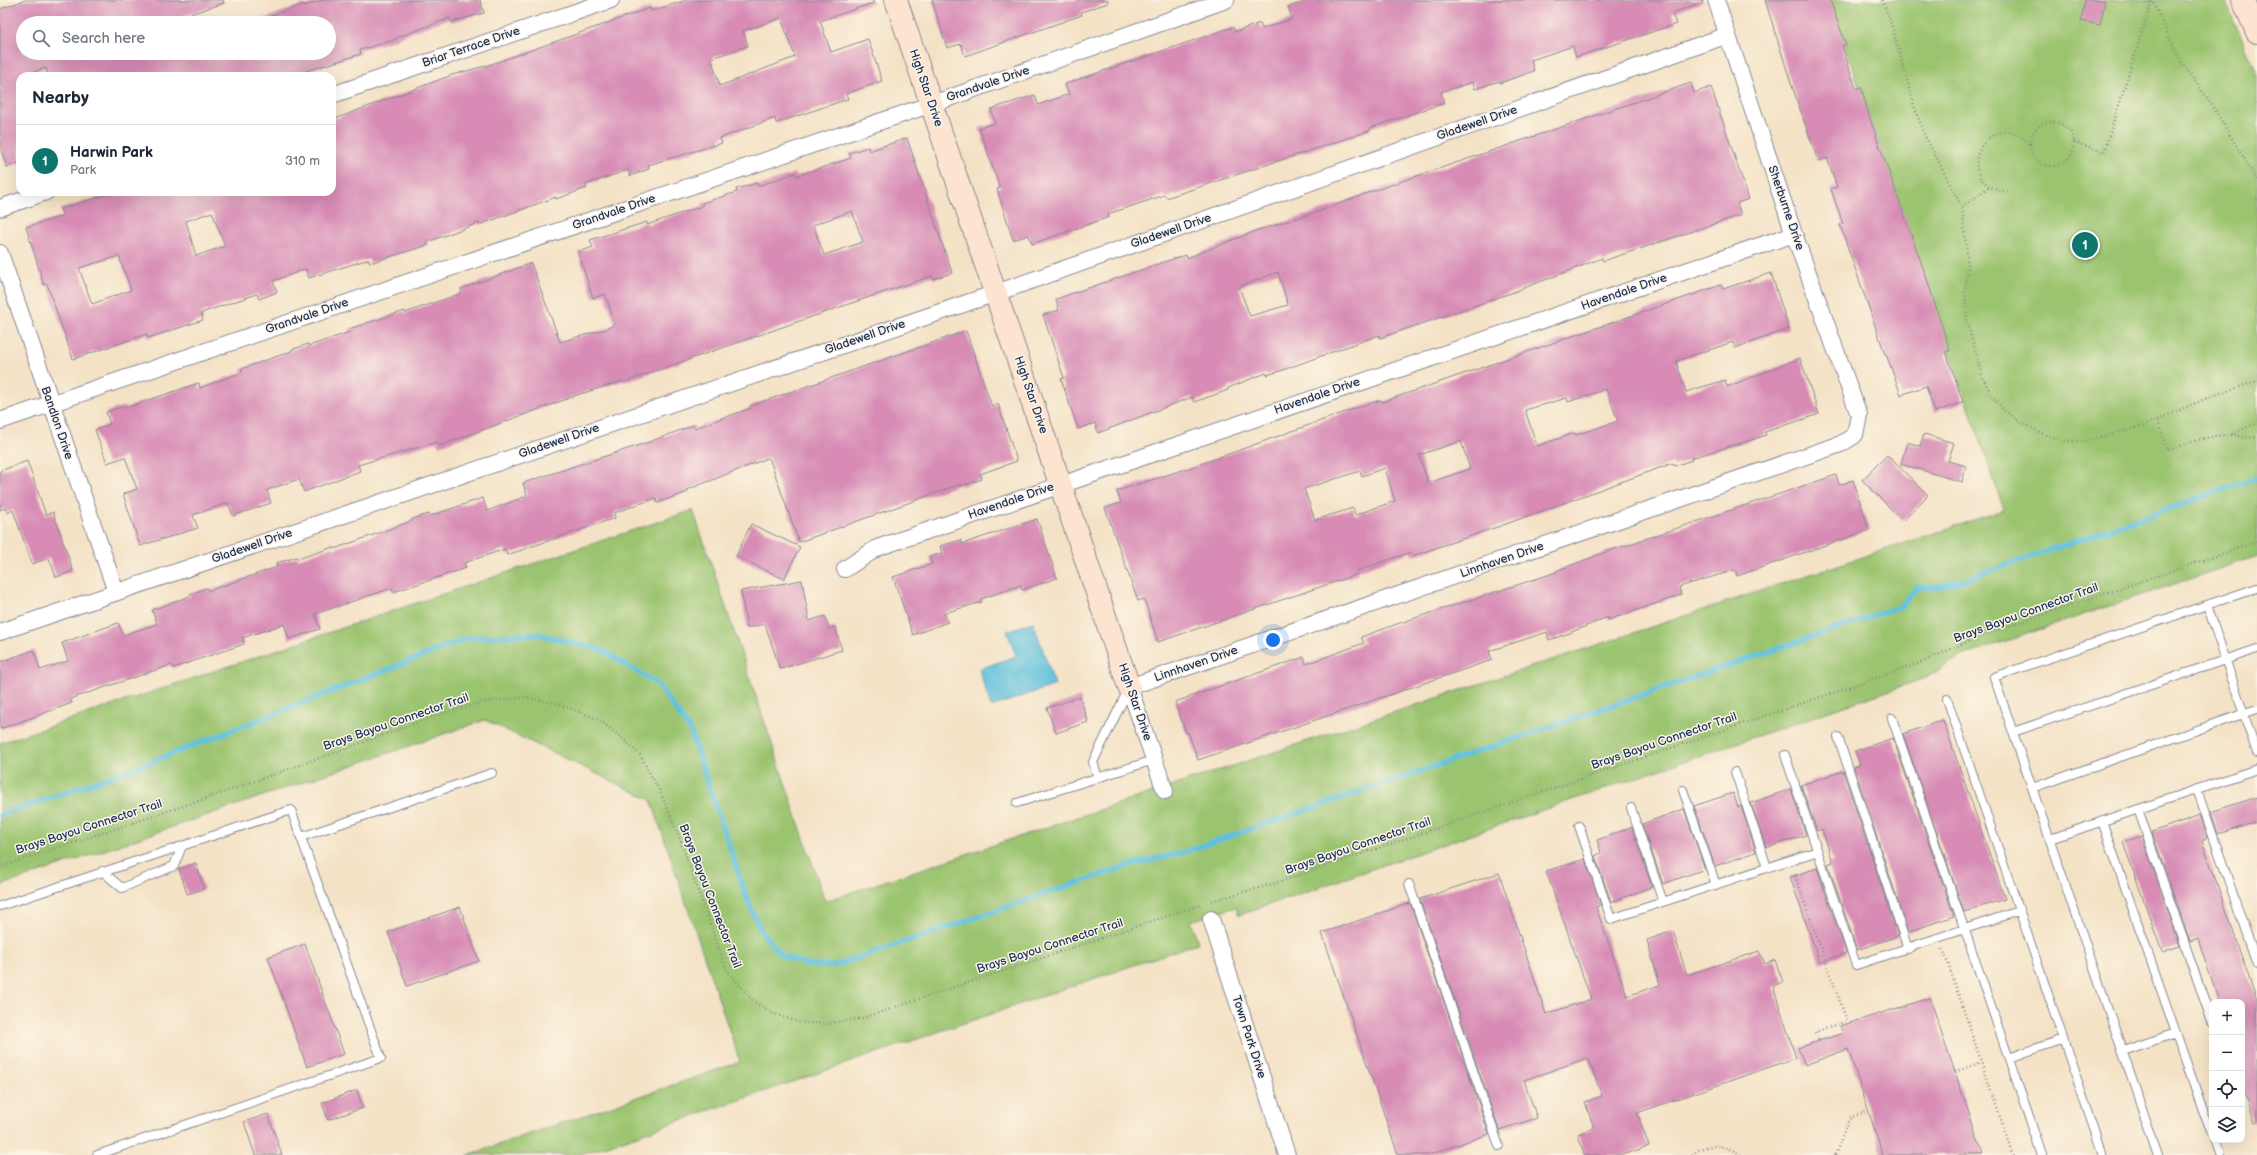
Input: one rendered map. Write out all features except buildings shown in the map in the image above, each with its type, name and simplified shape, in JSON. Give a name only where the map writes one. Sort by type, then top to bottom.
[{"type":"street","name":"Briar Terrace Drive","points":[[336,94],[611,0]]},
{"type":"street","name":"High Star Drive","points":[[896,0],[1165,791]]},
{"type":"street","name":"Grandvale Drive","points":[[0,421],[932,104],[1226,0]]},
{"type":"street","name":"Sherburne Drive","points":[[1716,0],[1794,234],[1859,415]]},
{"type":"street","points":[[2243,0],[2257,32]]},
{"type":"street","name":"Gladewell Drive","points":[[0,632],[996,293],[1728,35]]},
{"type":"street","points":[[0,208],[34,196]]},
{"type":"street","name":"Havendale Drive","points":[[845,569],[877,548],[1794,234]]},
{"type":"street","name":"Bandlon Drive","points":[[0,253],[50,404],[116,592]]},
{"type":"street","name":"Linnhaven Drive","points":[[1129,687],[1841,444],[1855,435],[1859,415]]},
{"type":"street","name":"Town Park Drive","points":[[1211,919],[1287,1155]]},
{"type":"lane","points":[[2158,1155],[1994,677],[2257,588]]},
{"type":"lane","points":[[2207,605],[2257,753]]},
{"type":"lane","points":[[2013,732],[2257,650]]},
{"type":"lane","points":[[1098,778],[1092,762],[1129,687]]},
{"type":"lane","points":[[1947,699],[2102,1155]]},
{"type":"lane","points":[[2032,788],[2257,709]]},
{"type":"lane","points":[[1892,718],[2042,1155]]},
{"type":"lane","points":[[1838,737],[1908,948]]},
{"type":"lane","points":[[1786,754],[1856,965],[2019,911]]},
{"type":"lane","points":[[1017,804],[1154,760]]},
{"type":"lane","points":[[2050,839],[2257,769]]},
{"type":"lane","points":[[1735,772],[1767,868]]},
{"type":"lane","points":[[301,837],[492,773]]},
{"type":"lane","points":[[2197,789],[2257,964]]},
{"type":"lane","points":[[1683,790],[1716,884]]},
{"type":"lane","points":[[1631,808],[1663,902]]},
{"type":"lane","points":[[2138,809],[2209,1013]]},
{"type":"lane","points":[[0,906],[102,871],[291,810],[380,1058],[97,1155]]},
{"type":"lane","points":[[2102,821],[2209,1127]]},
{"type":"lane","points":[[1579,826],[1611,920],[1818,851]]},
{"type":"lane","points":[[102,871],[122,888],[174,866],[182,846]]},
{"type":"lane","points":[[1409,884],[1499,1146]]},
{"type":"lane","points":[[2123,1051],[2176,1032]]},
{"type":"lane","points":[[2009,1058],[2063,1039]]},
{"type":"lane","points":[[2215,1143],[2219,1155]]},
{"type":"path","points":[[1882,0],[1890,20],[1923,132],[1962,207],[1968,264],[1965,291],[1967,321],[1982,376],[1992,396],[2004,410],[2032,430],[2065,441],[2086,441],[2109,436],[2158,421],[2207,398],[2257,381]]},
{"type":"path","points":[[2074,142],[2104,152],[2152,0]]},
{"type":"path","points":[[2152,0],[2180,60],[2210,102],[2257,180]]},
{"type":"path","points":[[2008,192],[1989,187],[1982,180],[1976,165],[1978,150],[1984,141],[1993,135],[2002,132],[2013,132],[2023,137],[2029,143],[2034,158],[2046,166],[2054,167],[2067,161],[2074,149],[2074,142],[2068,129],[2062,124],[2048,122],[2035,129],[2029,143]]},
{"type":"path","points":[[1962,207],[1989,187]]},
{"type":"path","points":[[2158,421],[2167,450],[2218,436],[2231,434],[2257,423]]},
{"type":"path","points":[[2231,434],[2245,439],[2257,437]]},
{"type":"path","name":"Brays Bayou Connector Trail","points":[[0,866],[219,794],[442,714],[482,702],[526,697],[559,704],[598,719],[620,736],[640,755],[660,792],[678,834],[726,969],[753,1001],[774,1014],[798,1022],[825,1024],[863,1018],[1225,897],[1276,883],[1920,663],[1980,636],[2257,542]]},
{"type":"path","points":[[1790,860],[1847,1021],[1815,1032],[1818,1041]]},
{"type":"path","points":[[1939,938],[2013,1155]]},
{"type":"path","points":[[1955,1072],[1981,1062]]},
{"type":"path","points":[[1835,1155],[1849,1118],[1868,1111]]},
{"type":"path","points":[[1692,1155],[1707,1146],[1719,1145],[1731,1148],[1741,1155]]},
{"type":"green space","points":[[1829,0],[2225,0],[2257,73],[2257,556],[1959,657],[1928,677],[1239,915],[1236,907],[1191,921],[1198,943],[579,1155],[468,1155],[740,1062],[651,800],[485,720],[0,886],[0,743],[693,510],[825,901],[2004,510]]},
{"type":"water","points":[[1033,622],[1055,685],[991,707],[979,669],[1016,656],[1007,631]]},
{"type":"waterway","points":[[0,815],[133,769],[468,638],[538,634],[602,650],[657,684],[690,730],[747,899],[761,931],[781,955],[806,965],[834,966],[1127,866],[1181,853],[1902,606],[1917,587],[1937,587],[1960,581],[2257,478]]},
{"type":"place","name":"Harwin Park","points":[[2085,245]]}]
